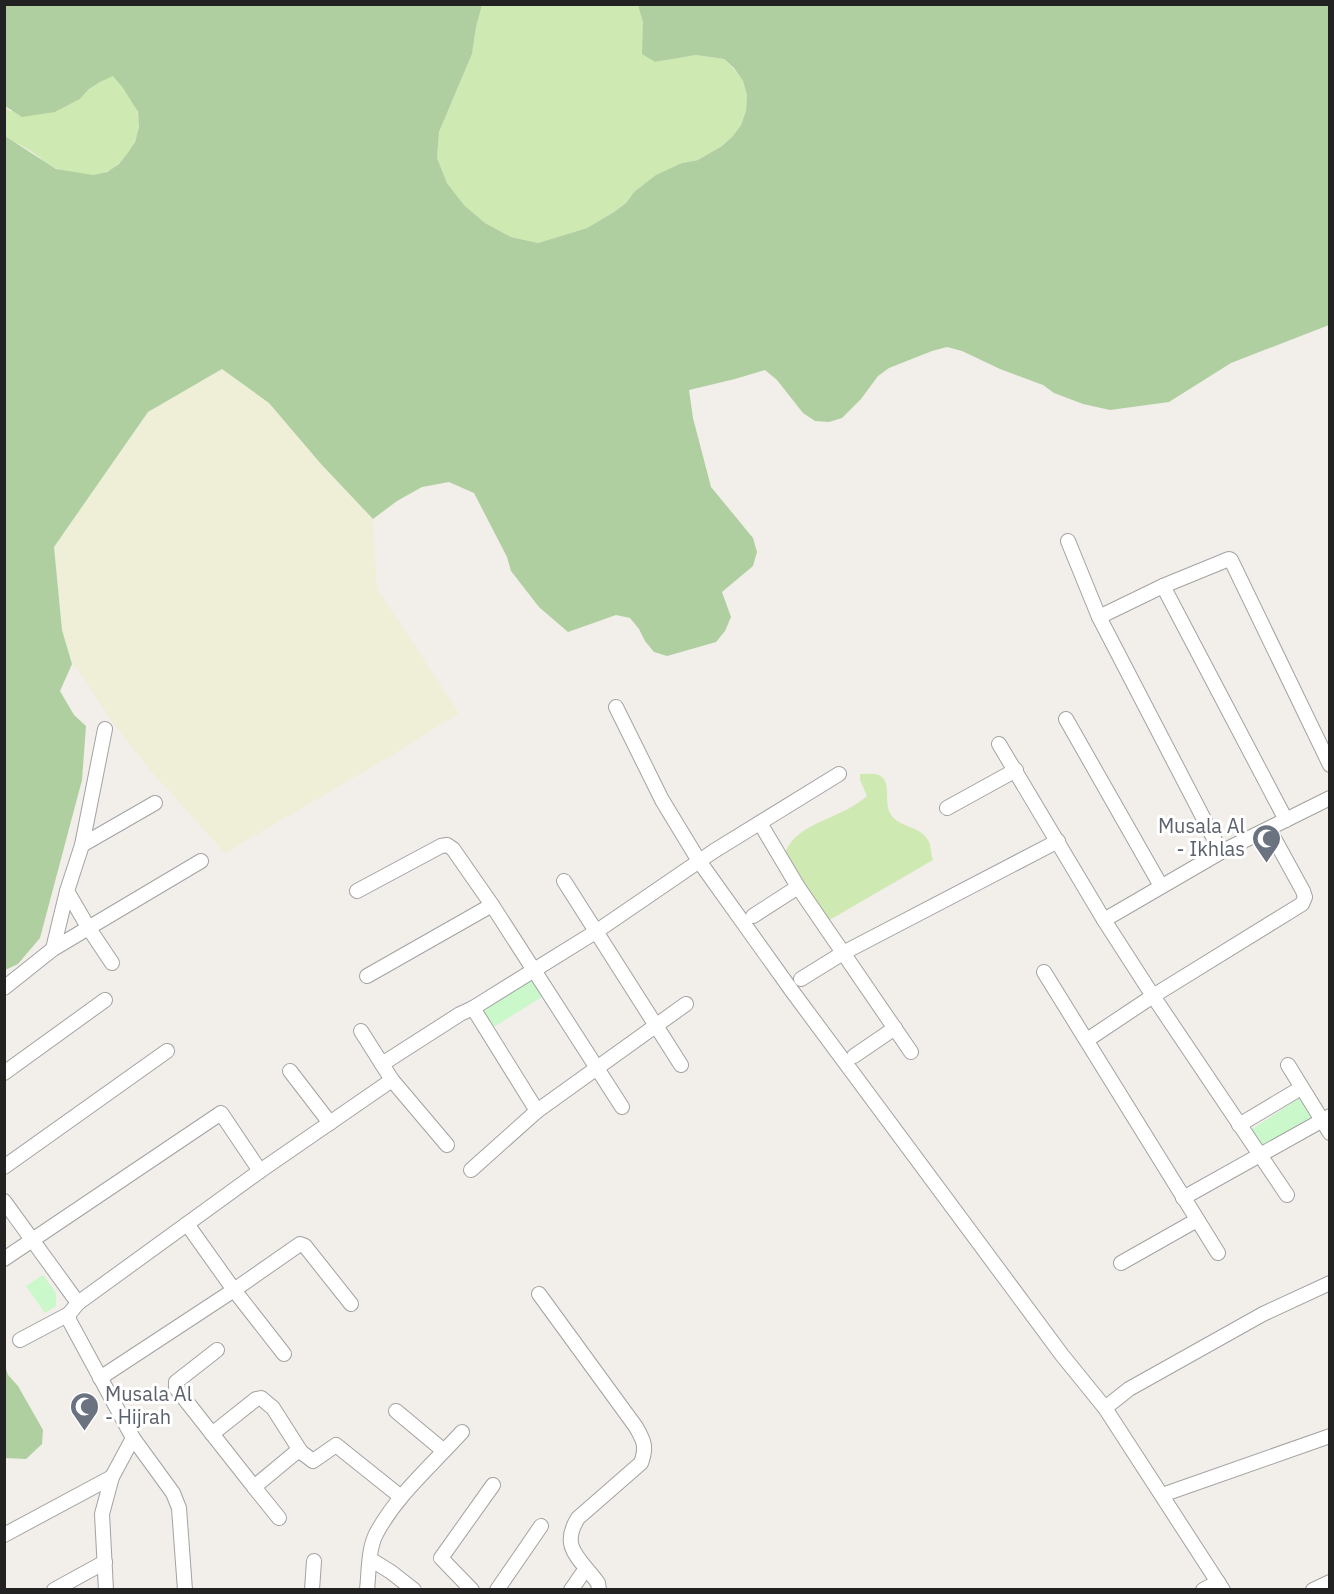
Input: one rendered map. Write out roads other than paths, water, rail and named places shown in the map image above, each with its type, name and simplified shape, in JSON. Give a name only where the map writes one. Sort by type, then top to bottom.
[{"type":"street","points":[[1068,541],[1099,617],[1221,852]]},
{"type":"street","points":[[1099,617],[1163,586],[1231,560],[1329,765]]},
{"type":"street","points":[[1163,586],[1286,820]]},
{"type":"street","points":[[616,707],[662,800],[699,861],[792,992],[1062,1355],[1105,1408],[1220,1586],[1203,1590]]},
{"type":"street","points":[[1066,720],[1161,886]]},
{"type":"street","points":[[53,949],[67,891],[82,845],[105,729]]},
{"type":"street","points":[[999,744],[1104,920],[1287,1195]]},
{"type":"street","points":[[947,808],[1016,770]]},
{"type":"street","points":[[382,1064],[597,931],[699,861],[839,774]]},
{"type":"street","points":[[1104,920],[1221,852],[1329,798]]},
{"type":"street","points":[[82,845],[155,803]]},
{"type":"street","points":[[760,824],[798,887],[911,1052]]},
{"type":"street","points":[[1087,1040],[1153,996],[1302,904],[1305,897],[1303,891],[1269,829]]},
{"type":"street","points":[[801,979],[843,953],[1058,841]]},
{"type":"street","points":[[357,891],[441,846],[447,845],[453,849],[492,905],[622,1107]]},
{"type":"street","points":[[4,988],[53,949],[201,861]]},
{"type":"street","points":[[564,881],[681,1065]]},
{"type":"street","points":[[753,916],[798,887]]},
{"type":"street","points":[[67,891],[112,963]]},
{"type":"street","points":[[367,976],[492,905]]},
{"type":"street","points":[[1044,972],[1218,1253]]},
{"type":"street","points":[[4,1073],[105,1000]]},
{"type":"street","points":[[471,1170],[537,1111],[686,1004]]},
{"type":"street","points":[[473,1008],[537,1111]]},
{"type":"street","points":[[855,1056],[895,1028]]},
{"type":"street","points":[[361,1031],[392,1080],[447,1145]]},
{"type":"street","points":[[4,1167],[167,1051]]},
{"type":"street","points":[[1288,1065],[1301,1088],[1326,1118],[1329,1133]]},
{"type":"street","points":[[290,1071],[330,1123]]},
{"type":"street","points":[[20,1340],[73,1308],[260,1171],[392,1080]]},
{"type":"street","points":[[1239,1125],[1301,1088]]},
{"type":"street","points":[[4,1259],[220,1113],[260,1171]]},
{"type":"street","points":[[1183,1198],[1326,1118]]},
{"type":"street","points":[[4,1201],[34,1240],[73,1308],[69,1320],[133,1438],[173,1493],[179,1508],[185,1590]]},
{"type":"street","points":[[1121,1263],[1197,1220]]},
{"type":"street","points":[[187,1224],[234,1290],[284,1354]]},
{"type":"street","points":[[100,1378],[300,1244],[305,1246],[351,1304]]},
{"type":"street","points":[[1105,1408],[1129,1389],[1263,1314],[1329,1283]]},
{"type":"street","points":[[539,1294],[636,1427],[644,1443],[641,1463],[578,1518],[572,1528],[570,1542],[572,1550],[598,1583],[599,1590]]},
{"type":"street","points":[[217,1350],[175,1384],[279,1518]]},
{"type":"street","points":[[212,1434],[256,1399],[261,1398],[273,1408],[301,1452],[313,1461],[336,1445],[401,1497]]},
{"type":"street","points":[[396,1411],[441,1454]]},
{"type":"street","points":[[367,1590],[375,1536],[401,1497],[462,1432]]},
{"type":"street","points":[[1162,1494],[1329,1436]]},
{"type":"street","points":[[106,1590],[102,1514],[112,1478],[133,1438]]},
{"type":"street","points":[[254,1487],[295,1453],[301,1452]]},
{"type":"street","points":[[4,1535],[112,1478]]},
{"type":"street","points":[[472,1590],[441,1558],[493,1485]]},
{"type":"street","points":[[497,1590],[541,1526]]},
{"type":"street","points":[[370,1559],[414,1590]]},
{"type":"street","points":[[312,1590],[314,1561]]},
{"type":"street","points":[[54,1590],[105,1562]]},
{"type":"street","points":[[571,1590],[582,1574]]},
{"type":"street","points":[[1314,1590],[1329,1582]]},
{"type":"place","name":"Musala Al - Ikhlas","points":[[1266,864]]},
{"type":"place","name":"Musala Al - Hijrah","points":[[84,1432]]}]
